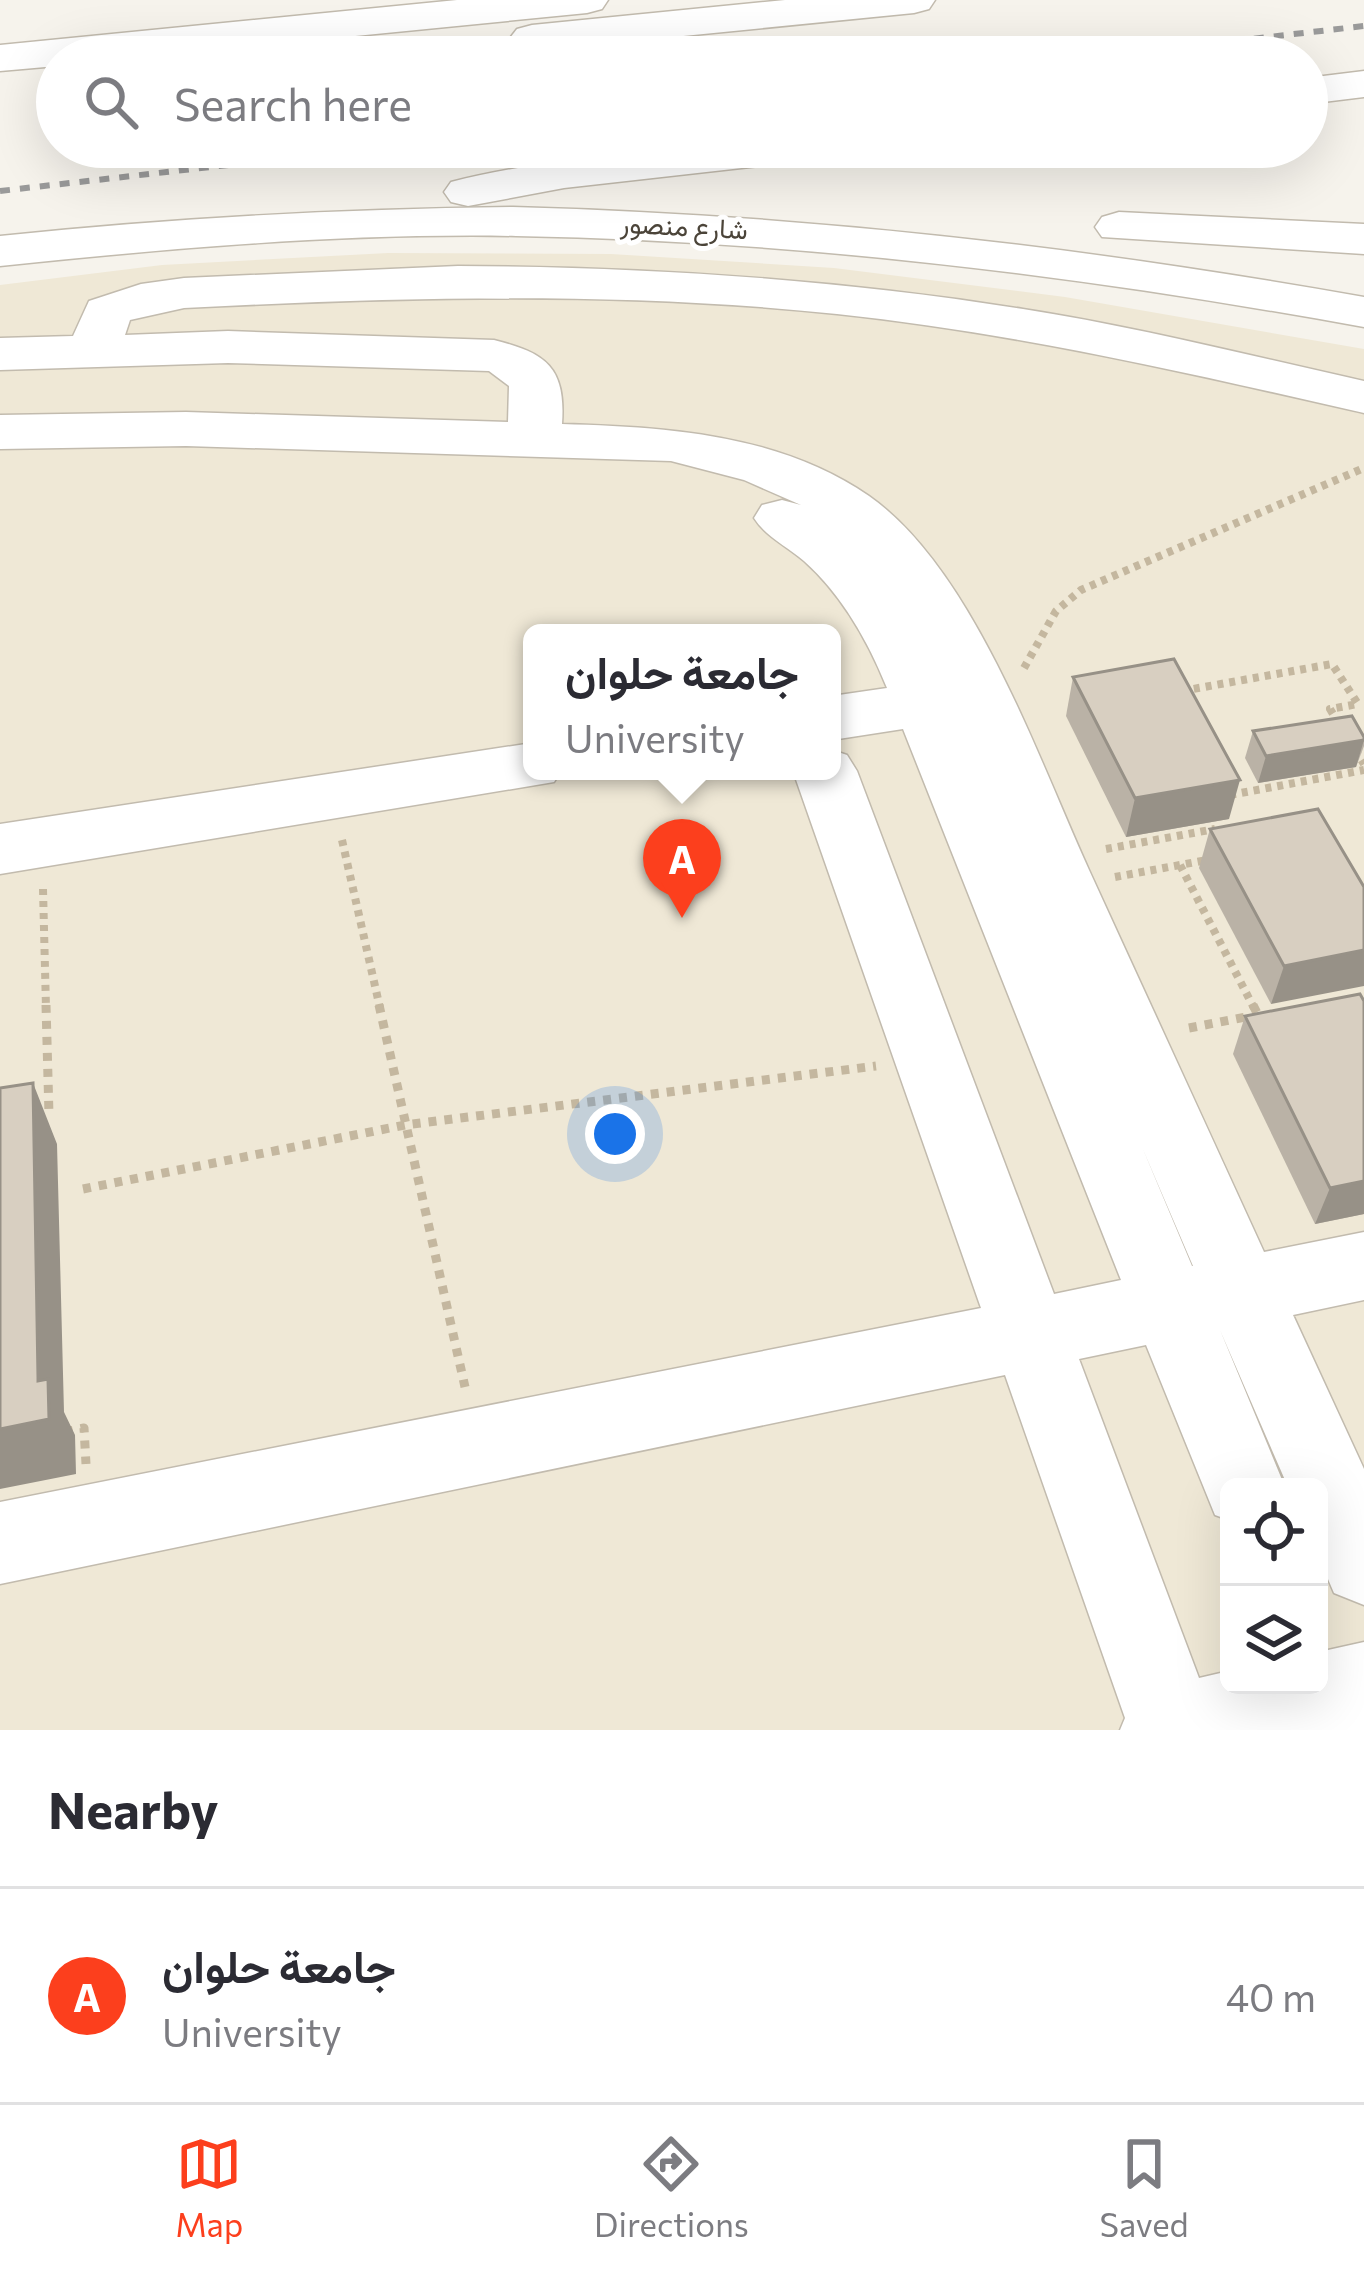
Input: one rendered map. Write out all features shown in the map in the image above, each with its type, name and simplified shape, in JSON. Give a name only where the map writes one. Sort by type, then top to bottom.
[{"type":"street","points":[[0,30],[293,0]]},
{"type":"street","points":[[223,36],[587,0]]},
{"type":"street","points":[[550,36],[914,0]]},
{"type":"street","points":[[0,58],[36,54]]},
{"type":"street","points":[[1328,88],[1364,84]]},
{"type":"street","points":[[0,90],[36,87]]},
{"type":"street","points":[[372,221],[525,180],[626,168]]},
{"type":"street","name":"شارع منصور","points":[[0,251],[176,231],[372,221],[551,221],[871,239],[1106,267],[1364,312]]},
{"type":"street","points":[[1119,226],[1364,239]]},
{"type":"street","points":[[94,349],[107,312],[149,298],[404,282],[621,284],[751,291],[925,310],[1130,344],[1364,397]]},
{"type":"street","points":[[0,354],[294,347],[494,356],[533,376],[537,387],[534,439]]},
{"type":"street","points":[[0,432],[164,429],[671,444],[736,457],[796,478],[850,508],[895,551],[928,602],[992,725],[1129,1040],[1204,1298],[1242,1478]]},
{"type":"street","points":[[0,466],[199,464],[650,477],[710,489],[764,508],[813,535],[851,573],[881,616],[1204,1298],[1364,1564]]},
{"type":"street","points":[[841,717],[922,704]]},
{"type":"street","points":[[21,846],[523,767]]},
{"type":"street","points":[[828,780],[1171,1729],[1340,1694]]},
{"type":"street","points":[[0,1543],[1364,1266]]},
{"type":"path","points":[[992,725],[1067,599],[1364,468]]},
{"type":"path","points":[[1169,694],[1332,664],[1358,704],[1330,709],[1364,767],[1226,796]]},
{"type":"path","points":[[332,798],[478,1447]]},
{"type":"path","points":[[1056,873],[1227,827]]},
{"type":"path","points":[[21,846],[49,1115]]},
{"type":"path","points":[[1056,873],[1180,865],[1223,857]]},
{"type":"path","points":[[1180,865],[1258,1015]]},
{"type":"path","points":[[1129,1040],[1279,1010]]},
{"type":"path","points":[[83,1189],[405,1124],[931,1059]]},
{"type":"shaded area","points":[[388,253],[611,254],[834,268],[1065,297],[1364,349],[1364,1730],[0,1730],[0,285],[162,265]]},
{"type":"building","points":[[1174,659],[1240,780],[1135,798],[1073,677]]},
{"type":"building","points":[[1352,716],[1364,740],[1266,756],[1253,731]]},
{"type":"building","points":[[1318,809],[1364,887],[1364,950],[1284,966],[1210,829]]},
{"type":"building","points":[[1360,994],[1364,1001],[1364,1181],[1330,1188],[1245,1016]]},
{"type":"building","points":[[33,1083],[38,1381],[48,1379],[49,1419],[0,1429],[0,1088]]},
{"type":"railway","points":[[1277,36],[1364,26]]},
{"type":"railway","points":[[0,191],[202,168]]},
{"type":"place","name":"جامعة حلوان","points":[[682,918]]}]
